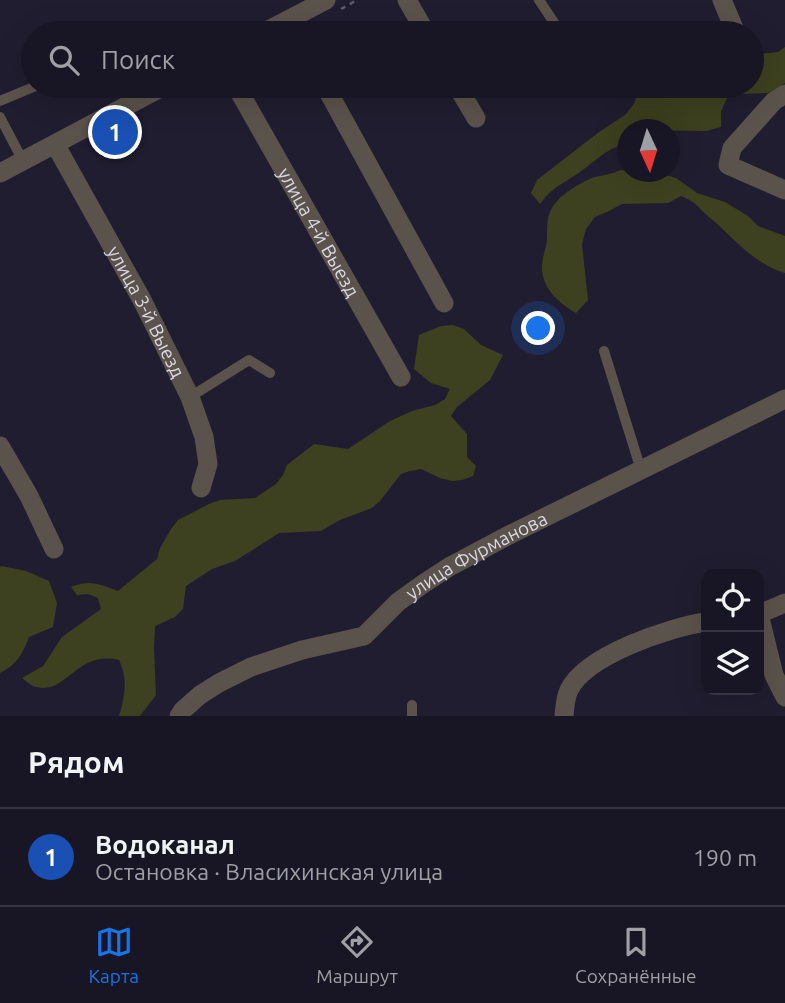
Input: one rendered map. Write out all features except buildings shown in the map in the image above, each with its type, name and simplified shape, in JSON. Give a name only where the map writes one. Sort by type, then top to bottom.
[{"type":"street","points":[[300,21],[326,0]]},
{"type":"street","points":[[407,0],[419,21]]},
{"type":"street","points":[[722,0],[731,21]]},
{"type":"street","points":[[785,94],[774,101],[732,148],[728,165],[785,190]]},
{"type":"street","points":[[0,173],[141,98]]},
{"type":"street","name":"улица 4-й Выезд","points":[[243,98],[401,377]]},
{"type":"street","points":[[333,98],[444,303]]},
{"type":"street","points":[[464,98],[476,118]]},
{"type":"street","name":"улица 3-й Выезд","points":[[55,144],[142,300],[190,397],[204,437],[208,464],[201,488]]},
{"type":"street","name":"улица Фурманова","points":[[179,716],[200,695],[251,667],[302,650],[364,636],[398,602],[449,567],[785,399]]},
{"type":"street","points":[[0,446],[29,496],[54,549]]},
{"type":"street","points":[[764,612],[785,603]]},
{"type":"street","points":[[564,716],[570,688],[578,677],[596,662],[620,648],[701,623]]},
{"type":"street","points":[[763,632],[774,675],[785,697]]},
{"type":"lane","points":[[539,0],[553,21]]},
{"type":"lane","points":[[0,101],[21,92]]},
{"type":"lane","points":[[0,117],[23,161]]},
{"type":"lane","points":[[604,351],[641,470]]},
{"type":"lane","points":[[190,397],[249,360],[270,373]]},
{"type":"green space","points":[[785,47],[785,83],[768,93],[764,93],[764,54],[778,52]]},
{"type":"green space","points":[[636,98],[727,98],[721,112],[721,127],[706,131],[680,131],[680,119],[619,119],[625,115]]},
{"type":"green space","points":[[617,120],[617,147],[556,188],[540,204],[531,193],[537,180]]},
{"type":"green space","points":[[617,171],[617,182],[680,181],[697,193],[725,202],[748,216],[758,226],[785,236],[785,273],[753,256],[696,205],[681,196],[668,203],[622,204],[595,217],[586,229],[582,244],[588,300],[576,313],[553,295],[543,275],[549,214],[565,193],[595,177]]},
{"type":"green space","points":[[453,325],[464,329],[481,345],[503,355],[490,380],[457,407],[451,416],[467,434],[467,457],[476,466],[473,476],[452,481],[421,469],[401,474],[372,508],[340,520],[321,531],[279,533],[235,561],[212,569],[186,586],[183,609],[175,617],[155,626],[156,695],[140,716],[119,716],[125,688],[119,660],[92,661],[47,688],[34,686],[22,678],[43,666],[62,637],[101,609],[98,598],[88,594],[77,595],[71,587],[89,583],[118,591],[157,559],[160,548],[178,520],[220,500],[255,498],[276,484],[287,465],[314,444],[348,449],[390,421],[445,399],[450,389],[431,383],[414,369],[419,335],[441,326]]},
{"type":"green space","points":[[0,567],[26,571],[49,581],[57,603],[53,627],[29,637],[18,658],[0,673]]},
{"type":"place","name":"Водоканал","points":[[115,132]]}]
